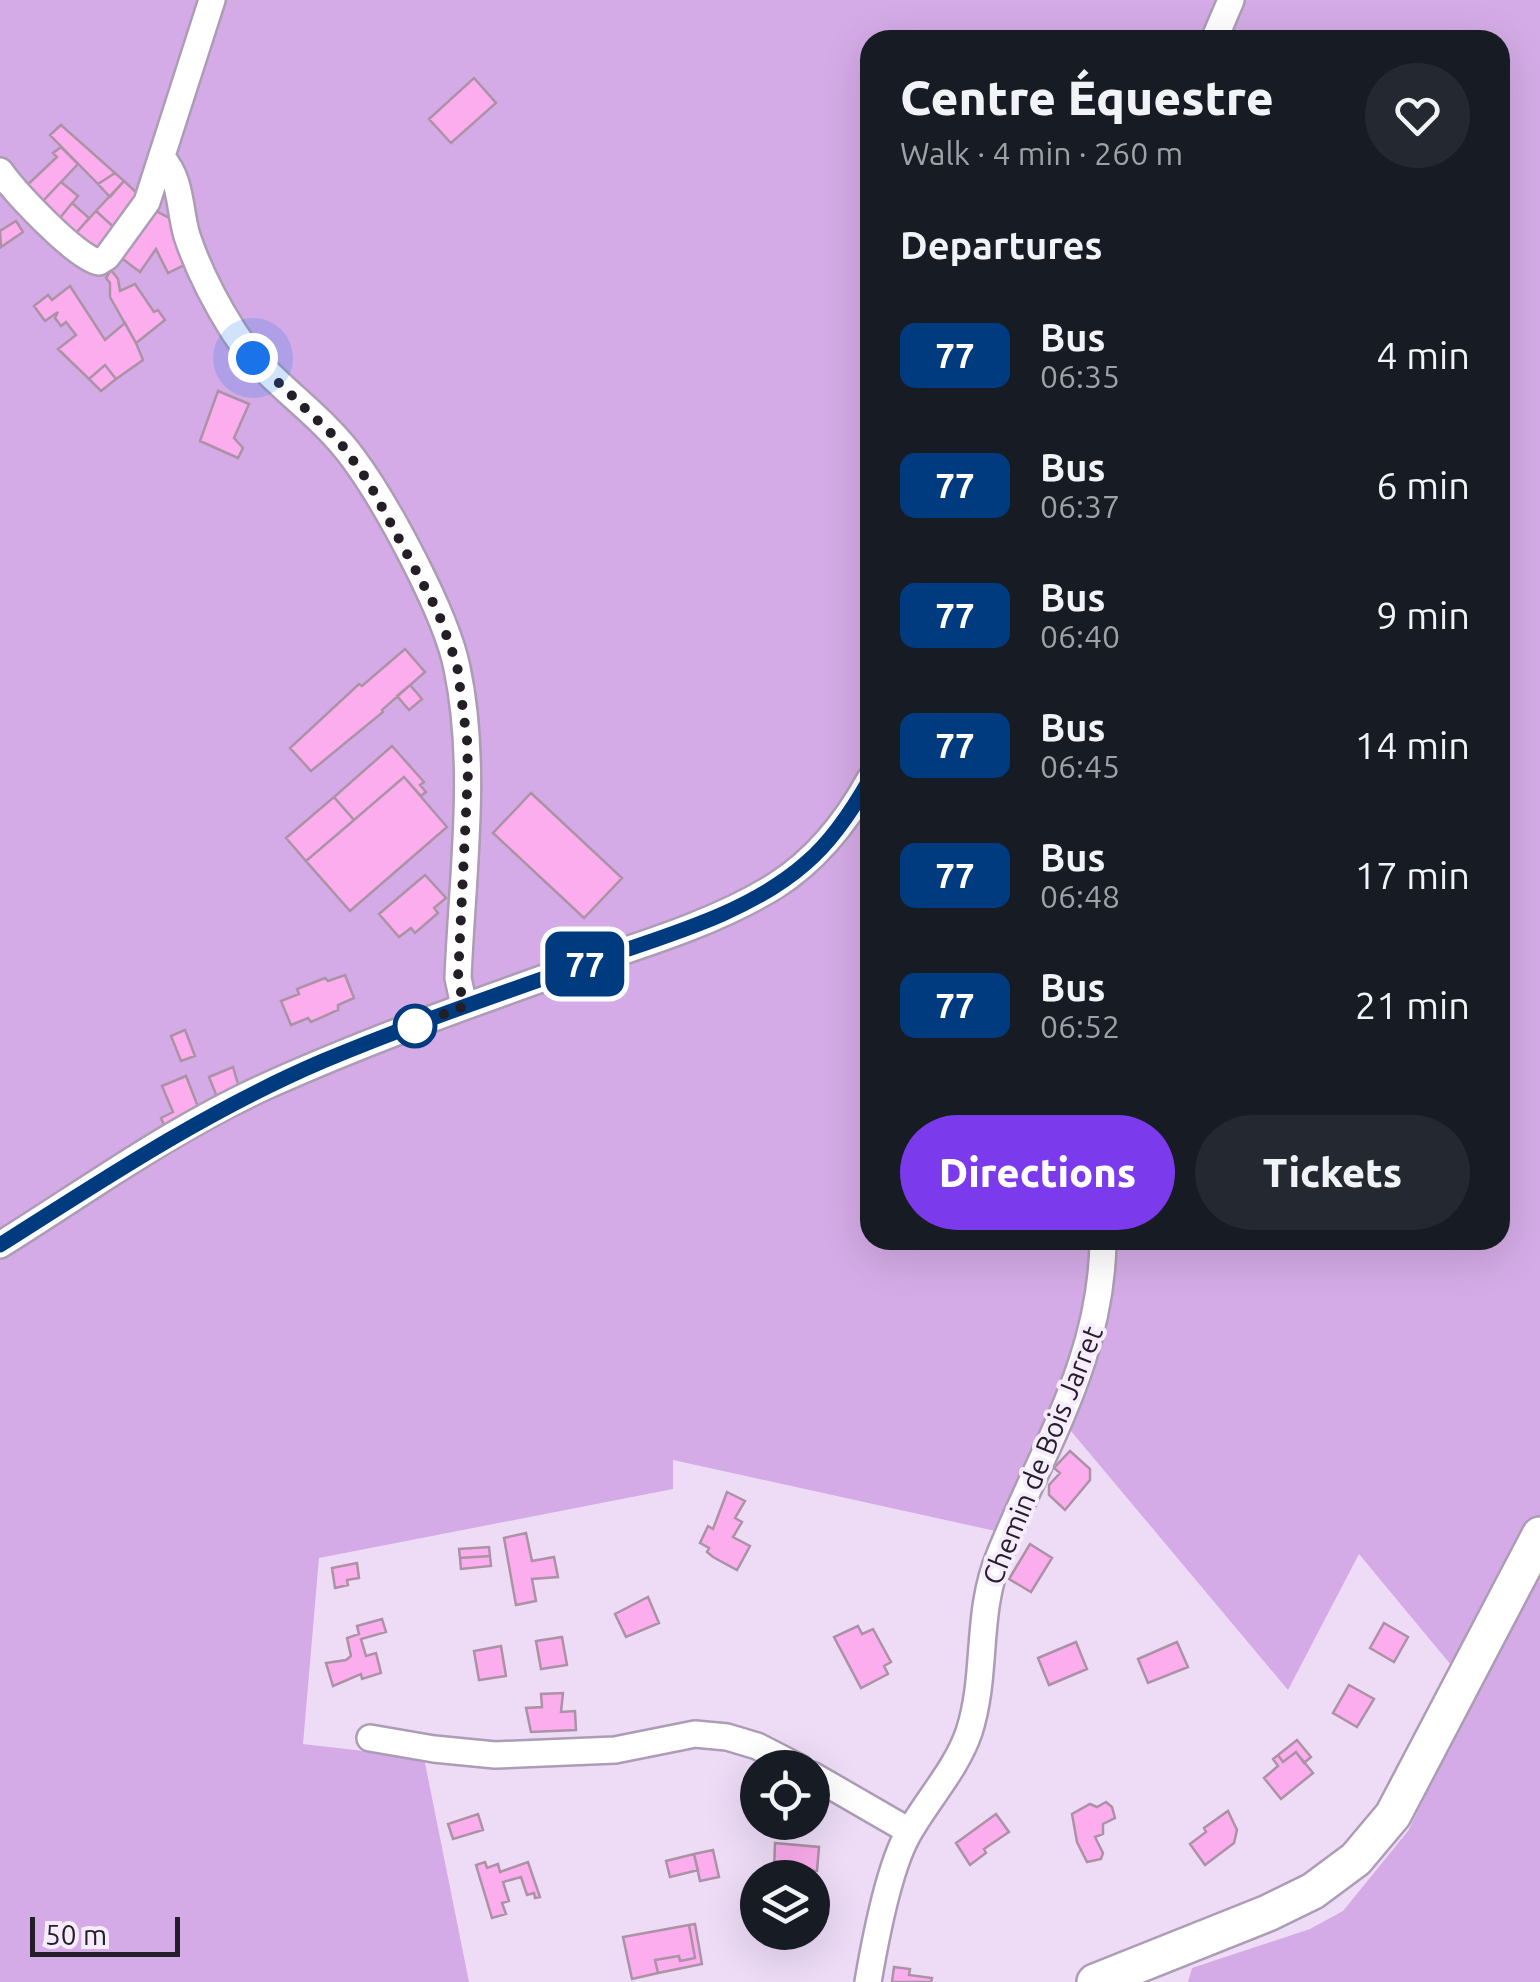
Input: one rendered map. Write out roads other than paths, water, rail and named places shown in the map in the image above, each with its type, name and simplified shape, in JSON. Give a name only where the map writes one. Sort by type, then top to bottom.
[{"type":"main road","points":[[1095,1982],[1268,1913],[1314,1891],[1356,1859],[1393,1815],[1540,1535]]},
{"type":"street","points":[[0,171],[18,194],[85,256],[99,262],[107,257],[140,214],[212,0]]},
{"type":"street","points":[[1218,30],[1232,0]]},
{"type":"street","points":[[162,158],[175,176],[184,224],[200,268],[232,328],[253,358],[352,457],[438,612],[457,665],[467,740],[458,978],[464,1006]]},
{"type":"street","points":[[0,1245],[143,1155],[255,1092],[464,1006],[645,943],[752,899],[804,865],[827,843],[860,795]]},
{"type":"street","name":"Chemin de Bois Jarret","points":[[868,1982],[896,1861],[909,1832],[967,1738],[977,1706],[983,1608],[991,1576],[1060,1423],[1085,1355],[1098,1310],[1103,1250]]},
{"type":"street","points":[[370,1738],[434,1750],[495,1755],[615,1750],[695,1734],[727,1737],[764,1750]]},
{"type":"street","points":[[830,1786],[909,1832]]}]
